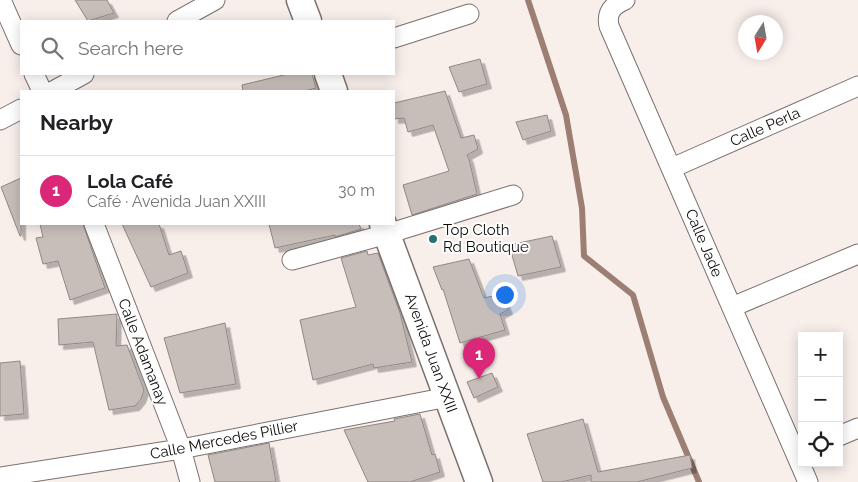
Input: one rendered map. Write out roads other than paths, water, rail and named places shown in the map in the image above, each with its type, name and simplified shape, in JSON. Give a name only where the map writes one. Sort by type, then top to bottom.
[{"type":"main road","points":[[300,0],[308,20]]},
{"type":"main road","points":[[328,75],[334,90]]},
{"type":"main road","name":"Avenida Juan XXIII","points":[[385,229],[480,482]]},
{"type":"street","points":[[1,0],[20,43]]},
{"type":"street","points":[[179,20],[215,0]]},
{"type":"street","name":"Calle Jade","points":[[620,2],[608,15],[609,26],[732,307],[798,452]]},
{"type":"street","points":[[395,38],[469,14]]},
{"type":"street","points":[[34,75],[42,90]]},
{"type":"street","points":[[55,90],[82,75]]},
{"type":"street","name":"Calle Perla","points":[[672,168],[858,86]]},
{"type":"street","points":[[0,120],[20,110]]},
{"type":"street","points":[[292,260],[385,229],[513,195]]},
{"type":"street","name":"Calle Adamanay","points":[[94,225],[181,449],[190,482]]},
{"type":"street","points":[[732,307],[858,254]]},
{"type":"street","name":"Calle Mercedes Pillier","points":[[0,477],[181,449],[448,397]]},
{"type":"street","points":[[843,434],[858,428]]},
{"type":"street","name":"Calle Jade","points":[[803,467],[808,482]]},
{"type":"waterway","points":[[528,0],[566,115],[582,208],[584,256],[633,295],[663,397],[699,482]]},
{"type":"place","name":"Top Cloth Rd Boutique","points":[[433,239]]},
{"type":"place","name":"Lola Café","points":[[479,379]]}]
